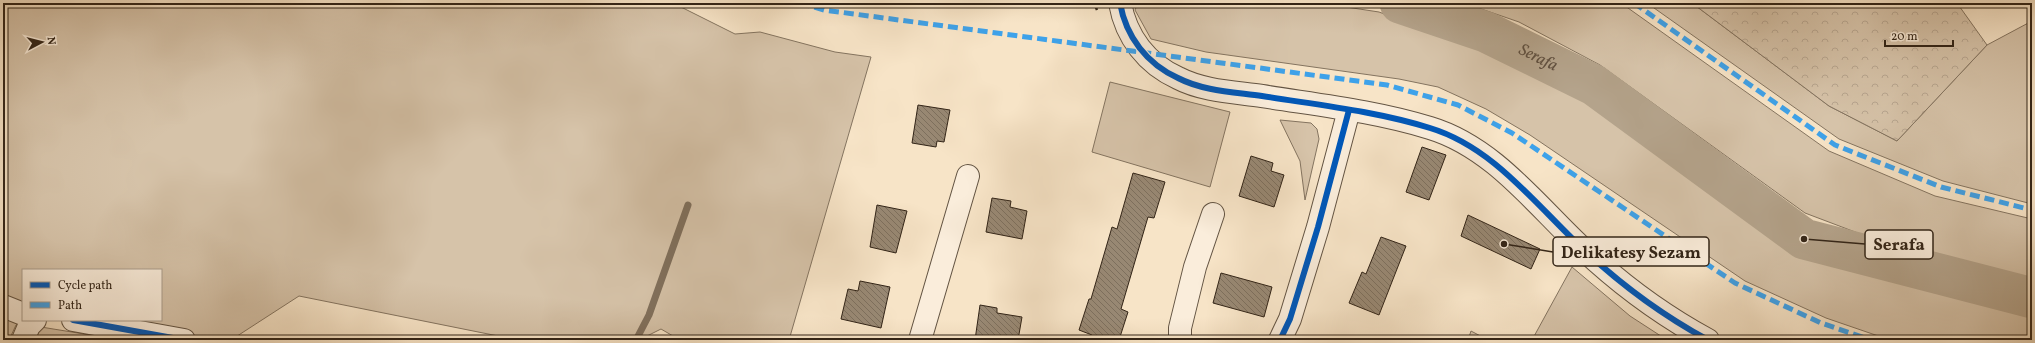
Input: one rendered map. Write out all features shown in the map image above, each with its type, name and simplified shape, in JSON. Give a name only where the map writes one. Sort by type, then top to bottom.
[{"type":"street","points":[[1120,8],[1126,27],[1134,42],[1156,64],[1178,79],[1203,87],[1349,110],[1431,128],[1450,135],[1470,146],[1513,179],[1582,248],[1632,292],[1700,338]]},
{"type":"street","points":[[1280,340],[1290,319],[1318,227],[1349,110]]},
{"type":"street","points":[[920,340],[968,176]]},
{"type":"street","points":[[1180,340],[1180,328],[1193,275],[1213,214]]},
{"type":"street","points":[[3,306],[22,314]]},
{"type":"street","points":[[23,340],[29,326],[34,321]]},
{"type":"street","points":[[79,321],[184,340]]},
{"type":"green space","points":[[3,3],[673,3],[735,34],[760,32],[835,52],[871,57],[789,340],[698,340],[673,336],[661,329],[639,340],[518,340],[299,296],[231,340],[212,340],[112,321],[162,321],[162,269],[22,269],[22,321],[16,325],[9,340],[3,340]]},
{"type":"green space","points":[[1138,3],[1320,3],[1379,12],[1498,56],[1602,104],[1809,260],[2032,317],[2032,340],[1890,340],[1826,318],[1745,281],[1530,135],[1486,109],[1438,87],[1399,79],[1206,52],[1151,39],[1135,10]]},
{"type":"green space","points":[[1464,3],[1621,3],[1829,151],[1935,196],[2032,219],[2032,283],[1871,238],[1805,213],[1600,65],[1519,22]]},
{"type":"green space","points":[[1647,3],[1692,3],[1829,106],[1897,141],[1987,45],[2032,21],[2032,204],[1943,181],[1839,139]]},
{"type":"green space","points":[[1692,3],[1957,3],[1987,45],[1897,141],[1829,106]]},
{"type":"green space","points":[[1110,82],[1230,112],[1210,187],[1092,152]]},
{"type":"green space","points":[[1280,120],[1311,123],[1317,129],[1319,139],[1305,200],[1300,161]]},
{"type":"green space","points":[[1572,267],[1630,316],[1667,340],[1532,340]]},
{"type":"green space","points":[[41,327],[121,340],[35,340]]},
{"type":"green space","points":[[1471,331],[1488,340],[1468,340]]},
{"type":"building","points":[[918,105],[950,110],[944,142],[937,141],[936,147],[912,143]]},
{"type":"building","points":[[1422,147],[1446,155],[1429,200],[1406,192]]},
{"type":"building","points":[[1251,156],[1273,163],[1271,171],[1284,175],[1274,207],[1239,196]]},
{"type":"building","points":[[1133,173],[1165,182],[1154,218],[1148,217],[1121,309],[1128,312],[1119,340],[1090,340],[1092,335],[1079,330],[1089,299],[1091,299],[1112,227],[1117,229]]},
{"type":"building","points":[[992,198],[1011,201],[1010,207],[1027,211],[1022,239],[986,232]]},
{"type":"building","points":[[877,205],[907,211],[896,253],[870,247]]},
{"type":"building","points":[[1468,215],[1540,249],[1531,269],[1461,236]]},
{"type":"building","points":[[1381,237],[1406,246],[1379,315],[1349,303],[1362,272],[1366,274]]},
{"type":"building","points":[[1221,273],[1272,287],[1264,317],[1213,303]]},
{"type":"building","points":[[860,281],[890,287],[881,328],[841,319],[848,289],[858,291]]},
{"type":"building","points":[[980,305],[997,308],[997,313],[1022,317],[1018,340],[975,340]]},
{"type":"waterway","name":"Serafa","points":[[1400,3],[1486,32],[1594,85],[1804,239],[2032,298]]},
{"type":"waterway","points":[[1427,11],[1429,3]]},
{"type":"waterway","points":[[636,340],[649,315],[688,205]]},
{"type":"marked path","points":[[800,3],[824,10],[1387,85],[1458,105],[1512,133],[1735,283],[1821,323],[1871,340]]},
{"type":"marked path","points":[[1634,3],[1835,145],[1941,187],[2032,210]]},
{"type":"cycle path","points":[[1120,3],[1127,27],[1140,48],[1157,65],[1178,78],[1198,86],[1208,88],[1367,113],[1409,122],[1453,137],[1474,149],[1512,179],[1582,248],[1611,274],[1674,320],[1708,340]]},
{"type":"cycle path","points":[[1280,340],[1290,319],[1318,227],[1349,110]]},
{"type":"cycle path","points":[[79,321],[184,340]]},
{"type":"place","name":"Serafa","points":[[1804,239]]},
{"type":"place","name":"Delikatesy Sezam","points":[[1504,244]]}]
